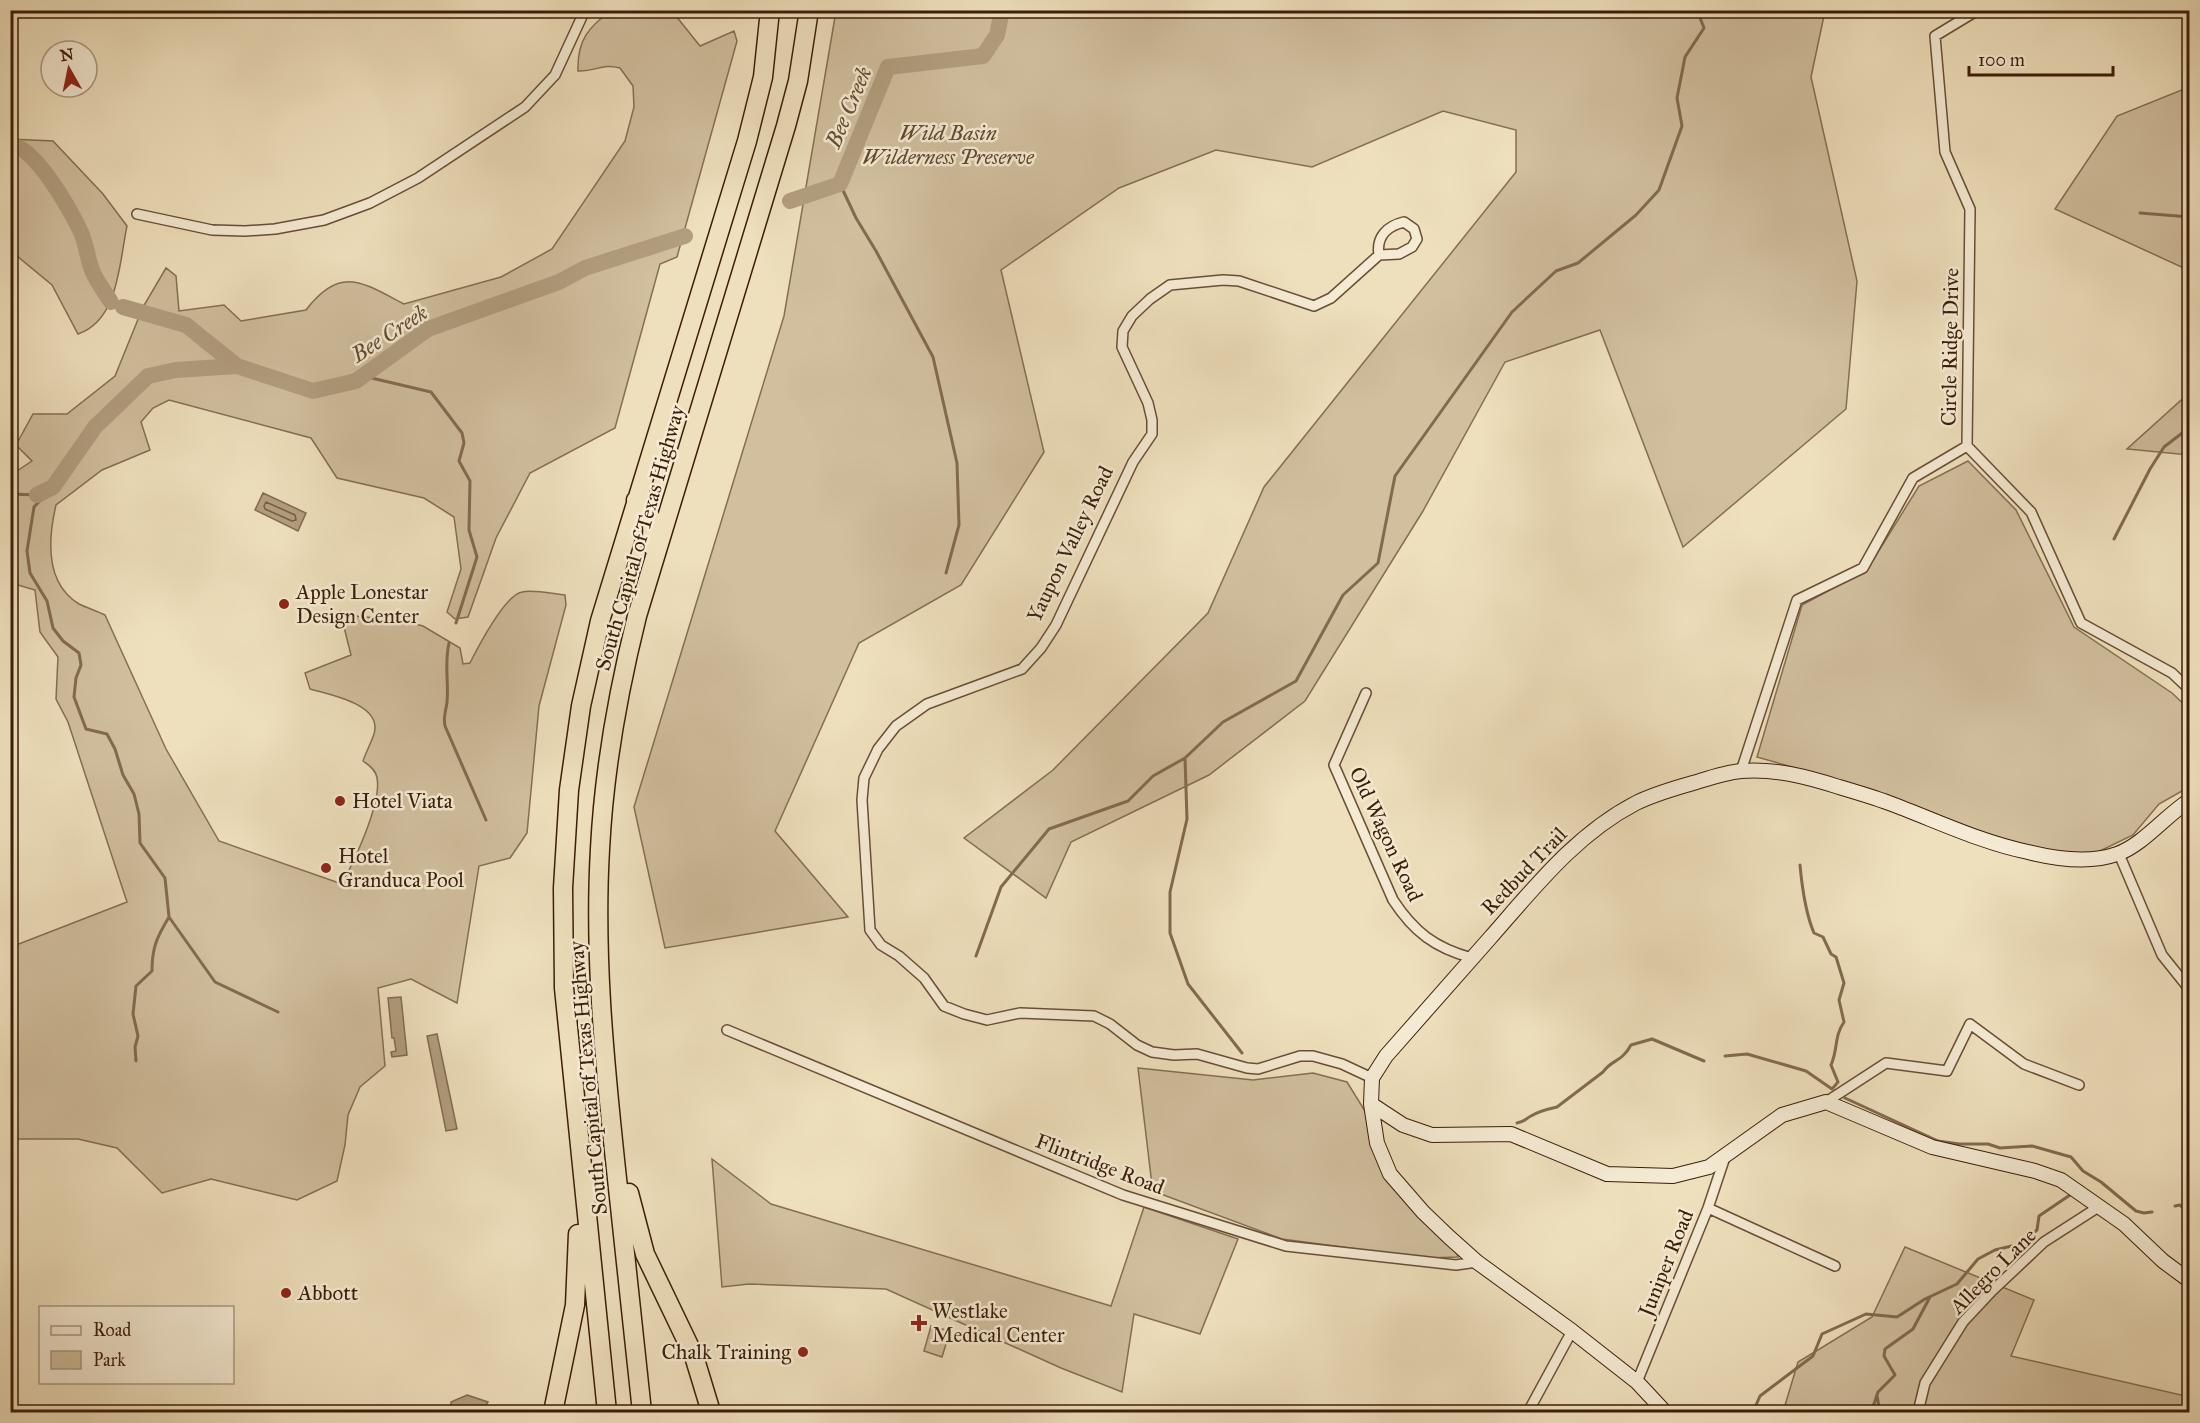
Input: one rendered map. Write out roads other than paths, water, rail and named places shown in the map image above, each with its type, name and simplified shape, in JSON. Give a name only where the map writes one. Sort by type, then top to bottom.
[{"type":"highway","points":[[757,10],[761,26],[763,77]]},
{"type":"highway","name":"South Capital of Texas Highway","points":[[607,1413],[575,1104],[563,955],[564,871],[569,790],[581,706],[595,638],[747,141],[763,77],[770,10]]},
{"type":"highway","name":"South Capital of Texas Highway","points":[[642,1413],[604,1055],[598,954],[602,826],[618,699],[642,600],[786,126],[798,81],[809,10]]},
{"type":"highway","points":[[636,500],[648,499],[661,493],[688,447]]},
{"type":"highway","points":[[636,500],[647,509],[652,524],[652,539],[642,600]]},
{"type":"highway","points":[[604,1055],[637,1228],[651,1268],[696,1363],[711,1413]]},
{"type":"highway","points":[[553,1413],[577,1290],[575,1104]]},
{"type":"street","points":[[137,214],[212,230],[246,231],[275,229],[324,220],[370,202],[418,178],[525,107],[555,75],[585,10]]},
{"type":"street","name":"Circle Ridge Drive","points":[[1978,10],[1935,36],[1945,152],[1970,209],[1967,446],[2031,512],[2081,622],[2172,673],[2190,690]]},
{"type":"street","name":"Yaupon Valley Road","points":[[1372,1078],[1342,1064],[1313,1056],[1300,1056],[1258,1069],[1197,1054],[1174,1055],[1152,1052],[1137,1046],[1110,1024],[1094,1016],[1020,1013],[987,1020],[944,1006],[924,978],[899,956],[881,945],[870,930],[862,800],[864,778],[878,749],[896,726],[927,704],[1023,669],[1056,626],[1133,462],[1152,434],[1148,403],[1122,347],[1123,331],[1132,316],[1170,285],[1223,280],[1239,281],[1314,306],[1331,298],[1379,255],[1399,254],[1412,247],[1417,239],[1414,229],[1404,222],[1394,224],[1381,237],[1378,247],[1379,255]]},
{"type":"street","points":[[1741,771],[1797,600],[1863,568],[1913,478],[1967,446]]},
{"type":"street","name":"Old Wagon Road","points":[[1366,693],[1334,765],[1393,900],[1407,920],[1428,939],[1441,947],[1472,958]]},
{"type":"street","name":"Redbud Trail","points":[[1372,1078],[1386,1056],[1543,876],[1573,847],[1608,820],[1637,802],[1670,790],[1719,775],[1741,771],[1772,772],[1817,780],[1888,802],[1981,840],[2031,853],[2071,860],[2095,859],[2119,854],[2190,800]]},
{"type":"street","points":[[2119,854],[2162,955],[2190,990]]},
{"type":"street","points":[[1371,1104],[1402,1125],[1432,1135],[1511,1134],[1607,1174],[1672,1176],[1709,1167],[1782,1115],[1826,1102],[1886,1063],[1947,1071],[1970,1024],[2024,1064],[2079,1085]]},
{"type":"street","name":"Flintridge Road","points":[[727,1030],[1123,1196],[1286,1246],[1456,1265],[1477,1262]]},
{"type":"street","points":[[1372,1078],[1371,1104],[1377,1143],[1390,1174],[1403,1191],[1477,1262],[1637,1382],[1665,1413]]},
{"type":"street","points":[[1826,1102],[1932,1147],[2035,1171],[2061,1180],[2124,1224],[2163,1261],[2190,1281]]},
{"type":"street","points":[[1377,1143],[1387,1128],[1402,1125]]},
{"type":"street","name":"Juniper Road","points":[[1637,1382],[1708,1208],[1725,1157]]},
{"type":"street","name":"Allegro Lane","points":[[1918,1413],[1925,1383],[1963,1322],[2044,1242],[2100,1206]]},
{"type":"street","points":[[1708,1208],[1835,1266]]},
{"type":"street","points":[[1528,1413],[1572,1331]]},
{"type":"water","points":[[263,493],[306,513],[298,531],[255,510]]},
{"type":"water","points":[[401,997],[407,1055],[392,1057],[391,1052],[396,1051],[394,1038],[392,1038],[388,998]]},
{"type":"water","points":[[437,1034],[457,1129],[446,1131],[427,1036]]},
{"type":"water","points":[[467,1395],[488,1402],[481,1412],[444,1412],[444,1409],[451,1408],[451,1402]]},
{"type":"waterway","name":"Bee Creek","points":[[790,201],[840,184],[888,67],[983,56],[997,35],[1002,10]]},
{"type":"waterway","points":[[976,956],[1001,887],[1049,829],[1128,801],[1153,776],[1185,758],[1223,722],[1296,681],[1343,595],[1378,563],[1395,476],[1512,312],[1556,271],[1578,263],[1636,215],[1659,190],[1682,126],[1677,98],[1685,57],[1704,28],[1697,10]]},
{"type":"waterway","name":"Bee Creek","points":[[10,145],[20,148],[30,156],[60,194],[82,235],[94,274],[111,302]]},
{"type":"waterway","points":[[840,184],[856,218],[933,357],[957,463],[959,525],[946,573]]},
{"type":"waterway","points":[[2140,213],[2190,217]]},
{"type":"waterway","name":"Bee Creek","points":[[123,307],[186,325],[237,366],[313,391],[356,381],[428,329],[559,282],[585,268],[685,236]]},
{"type":"waterway","points":[[37,495],[53,487],[95,427],[148,376],[176,370],[237,366]]},
{"type":"waterway","points":[[363,376],[431,392],[462,433],[464,443],[459,461],[470,481],[469,530],[477,557],[456,623]]},
{"type":"waterway","points":[[2114,539],[2164,447],[2190,427]]},
{"type":"waterway","points":[[53,487],[34,507],[27,551],[30,573],[47,601],[53,628],[63,641],[79,653],[81,665],[76,678],[74,697],[86,729],[107,734],[115,749],[123,775],[134,794],[139,814],[140,843],[165,878],[169,917],[215,982],[278,1012]]},
{"type":"waterway","points":[[10,494],[37,495]]},
{"type":"waterway","points":[[449,643],[445,726],[486,820]]},
{"type":"waterway","points":[[1185,758],[1187,819],[1170,892],[1170,933],[1188,984],[1242,1053]]},
{"type":"waterway","points":[[1725,1056],[1747,1054],[1806,1071],[1832,1089],[1838,1082],[1831,1065],[1844,1022],[1839,1000],[1844,983],[1836,957],[1831,954],[1823,937],[1814,933],[1808,917],[1800,865]]},
{"type":"waterway","points":[[136,1061],[135,1047],[138,1036],[133,1014],[136,986],[152,971],[156,942],[169,917]]},
{"type":"waterway","points":[[1517,1123],[1540,1111],[1557,1107],[1620,1058],[1631,1045],[1652,1039],[1704,1061]]},
{"type":"waterway","points":[[1845,1098],[1938,1141],[1988,1144],[2000,1148],[2032,1146],[2071,1157],[2083,1171],[2101,1182],[2136,1211],[2152,1212]]},
{"type":"waterway","points":[[1753,1412],[1760,1396],[1813,1356],[1822,1334],[1866,1314],[1897,1317],[1925,1299],[1957,1284],[1978,1259],[1995,1250],[2020,1244],[2037,1230],[2039,1216],[2070,1195]]},
{"type":"waterway","points":[[2175,1206],[2180,1205],[2190,1215]]},
{"type":"waterway","points":[[1866,1412],[1874,1404],[1878,1392],[1895,1375],[1884,1356],[1885,1349],[1913,1329],[1930,1297]]},
{"type":"waterway","points":[[1877,1396],[1880,1412]]},
{"type":"place","name":"Apple Lonestar Design Center","points":[[284,604]]},
{"type":"place","name":"Hotel Viata","points":[[340,801]]},
{"type":"place","name":"Hotel Granduca Pool","points":[[326,868]]},
{"type":"place","name":"Abbott","points":[[286,1293]]},
{"type":"place","name":"Westlake Medical Center","points":[[919,1323]]},
{"type":"place","name":"Chalk Training","points":[[803,1352]]},
{"type":"park label","name":"Wild Basin Wilderness Preserve","points":[[948,145]]}]
